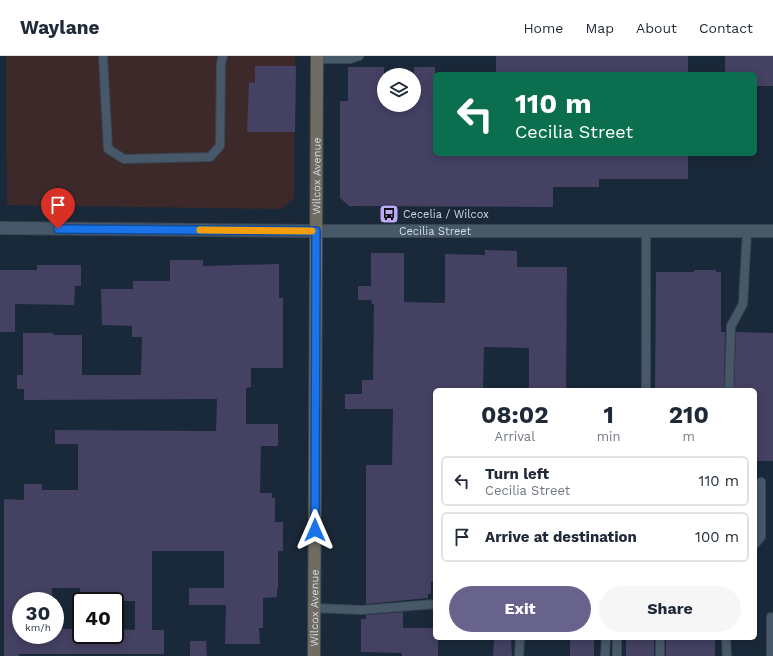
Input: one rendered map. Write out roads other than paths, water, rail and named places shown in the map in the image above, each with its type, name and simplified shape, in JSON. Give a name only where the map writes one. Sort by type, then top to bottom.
[{"type":"street","name":"Wilcox Avenue","points":[[314,656],[317,57]]},
{"type":"street","name":"Cecilia Street","points":[[0,228],[316,231],[773,232]]},
{"type":"lane","points":[[103,56],[108,148],[124,160],[210,157],[220,146],[221,64],[223,56]]},
{"type":"lane","points":[[317,57],[350,59],[359,56]]},
{"type":"lane","points":[[646,231],[646,388]]},
{"type":"lane","points":[[729,388],[731,326],[743,304],[747,232]]},
{"type":"lane","points":[[757,542],[762,537],[761,482]]},
{"type":"lane","points":[[314,608],[361,610],[433,604]]},
{"type":"lane","points":[[771,617],[771,656]]},
{"type":"lane","points":[[520,640],[520,656]]},
{"type":"lane","points":[[605,656],[606,640]]},
{"type":"lane","points":[[617,640],[617,656]]},
{"type":"lane","points":[[660,640],[660,656]]},
{"type":"lane","points":[[726,640],[726,656]]},
{"type":"place","name":"Cecelia / Wilcox","points":[[389,214]]}]
